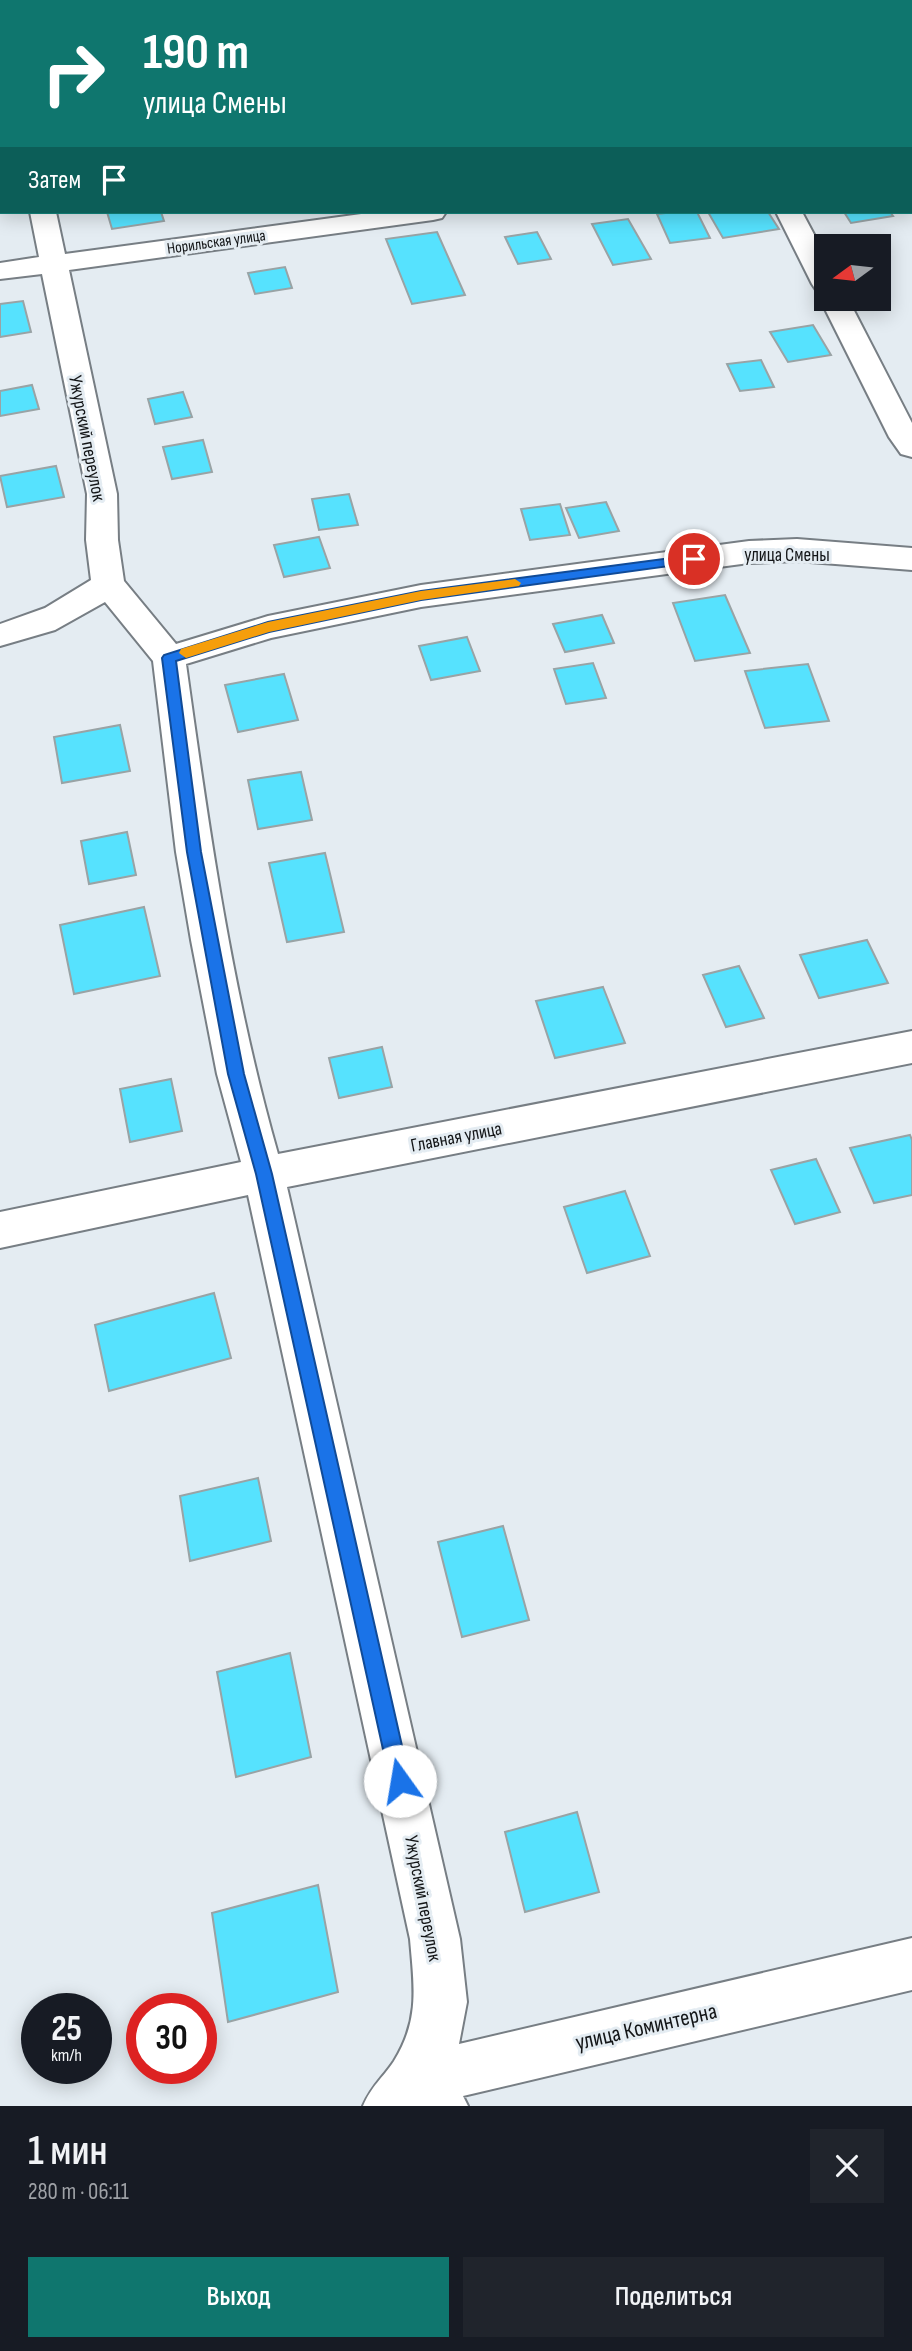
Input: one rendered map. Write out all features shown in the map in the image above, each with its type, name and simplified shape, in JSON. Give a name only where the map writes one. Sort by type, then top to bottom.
[{"type":"street","name":"Ужурский переулок","points":[[43,214],[102,494],[102,540],[108,584]]},
{"type":"street","name":"Норильская улица","points":[[0,271],[418,214]]},
{"type":"street","points":[[790,214],[814,261]]},
{"type":"street","points":[[841,312],[904,437],[912,447]]},
{"type":"street","name":"улица Смены","points":[[169,658],[268,627],[462,590],[749,552],[797,550],[912,559]]},
{"type":"street","points":[[0,635],[47,620],[81,603],[108,584],[169,658]]},
{"type":"street","name":"Ужурский переулок","points":[[169,658],[192,838],[236,1074],[264,1174],[435,1939],[442,2002],[434,2041],[414,2098]]},
{"type":"street","name":"Главная улица","points":[[0,1230],[264,1174],[912,1046]]},
{"type":"street","name":"улица Коминтерна","points":[[414,2098],[912,1964]]},
{"type":"building","points":[[108,214],[162,214],[164,221],[112,229]]},
{"type":"building","points":[[657,214],[698,214],[710,238],[670,243]]},
{"type":"building","points":[[709,214],[769,214],[779,229],[723,238]]},
{"type":"building","points":[[845,214],[893,216],[851,223]]},
{"type":"building","points":[[628,219],[651,259],[613,265],[592,224]]},
{"type":"building","points":[[437,232],[465,295],[412,304],[386,239]]},
{"type":"building","points":[[537,232],[551,259],[518,264],[505,237]]},
{"type":"building","points":[[285,267],[292,288],[255,294],[248,273]]},
{"type":"building","points":[[23,301],[31,332],[0,337],[0,304]]},
{"type":"building","points":[[813,325],[831,355],[788,362],[770,332]]},
{"type":"building","points":[[761,360],[774,387],[740,391],[727,364]]},
{"type":"building","points":[[32,385],[39,409],[0,416],[0,391]]},
{"type":"building","points":[[183,392],[192,417],[155,424],[148,399]]},
{"type":"building","points":[[203,440],[212,472],[172,479],[163,447]]},
{"type":"building","points":[[56,466],[64,497],[7,507],[0,476]]},
{"type":"building","points":[[349,494],[358,525],[319,530],[312,499]]},
{"type":"building","points":[[606,502],[619,531],[579,538],[566,508]]},
{"type":"building","points":[[560,504],[570,535],[530,540],[521,509]]},
{"type":"building","points":[[319,537],[330,568],[284,577],[274,545]]},
{"type":"building","points":[[725,595],[750,653],[695,661],[673,603]]},
{"type":"building","points":[[602,615],[614,643],[565,652],[553,624]]},
{"type":"building","points":[[467,637],[480,671],[431,680],[419,646]]},
{"type":"building","points":[[593,663],[606,698],[566,704],[554,669]]},
{"type":"building","points":[[808,664],[829,721],[765,728],[745,671]]},
{"type":"building","points":[[284,674],[298,720],[238,732],[225,685]]},
{"type":"building","points":[[120,725],[130,771],[62,783],[54,737]]},
{"type":"building","points":[[301,772],[312,820],[258,829],[248,780]]},
{"type":"building","points":[[127,832],[136,875],[89,884],[81,841]]},
{"type":"building","points":[[325,853],[344,932],[287,942],[269,863]]},
{"type":"building","points":[[144,907],[160,976],[74,994],[60,925]]},
{"type":"building","points":[[867,940],[888,983],[819,998],[800,955]]},
{"type":"building","points":[[739,966],[764,1018],[726,1027],[703,975]]},
{"type":"building","points":[[603,987],[625,1043],[555,1058],[536,1001]]},
{"type":"building","points":[[382,1047],[392,1087],[339,1098],[329,1058]]},
{"type":"building","points":[[171,1079],[182,1131],[130,1142],[120,1089]]},
{"type":"building","points":[[910,1135],[912,1195],[874,1203],[850,1148]]},
{"type":"building","points":[[816,1159],[840,1212],[795,1224],[771,1170]]},
{"type":"building","points":[[625,1191],[650,1256],[587,1273],[564,1207]]},
{"type":"building","points":[[214,1293],[231,1358],[109,1391],[95,1325]]},
{"type":"building","points":[[258,1478],[271,1541],[190,1561],[180,1496]]},
{"type":"building","points":[[503,1526],[529,1620],[462,1637],[438,1542]]},
{"type":"building","points":[[290,1653],[311,1757],[236,1777],[217,1672]]},
{"type":"building","points":[[577,1812],[599,1892],[525,1912],[505,1832]]},
{"type":"building","points":[[318,1885],[338,1992],[228,2022],[212,1913]]},
{"type":"slow traffic","points":[[186,653],[268,627],[421,596],[515,583]]},
{"type":"route","points":[[400,1781],[264,1174],[236,1074],[194,852],[169,658],[268,627],[421,596],[694,559]]}]
